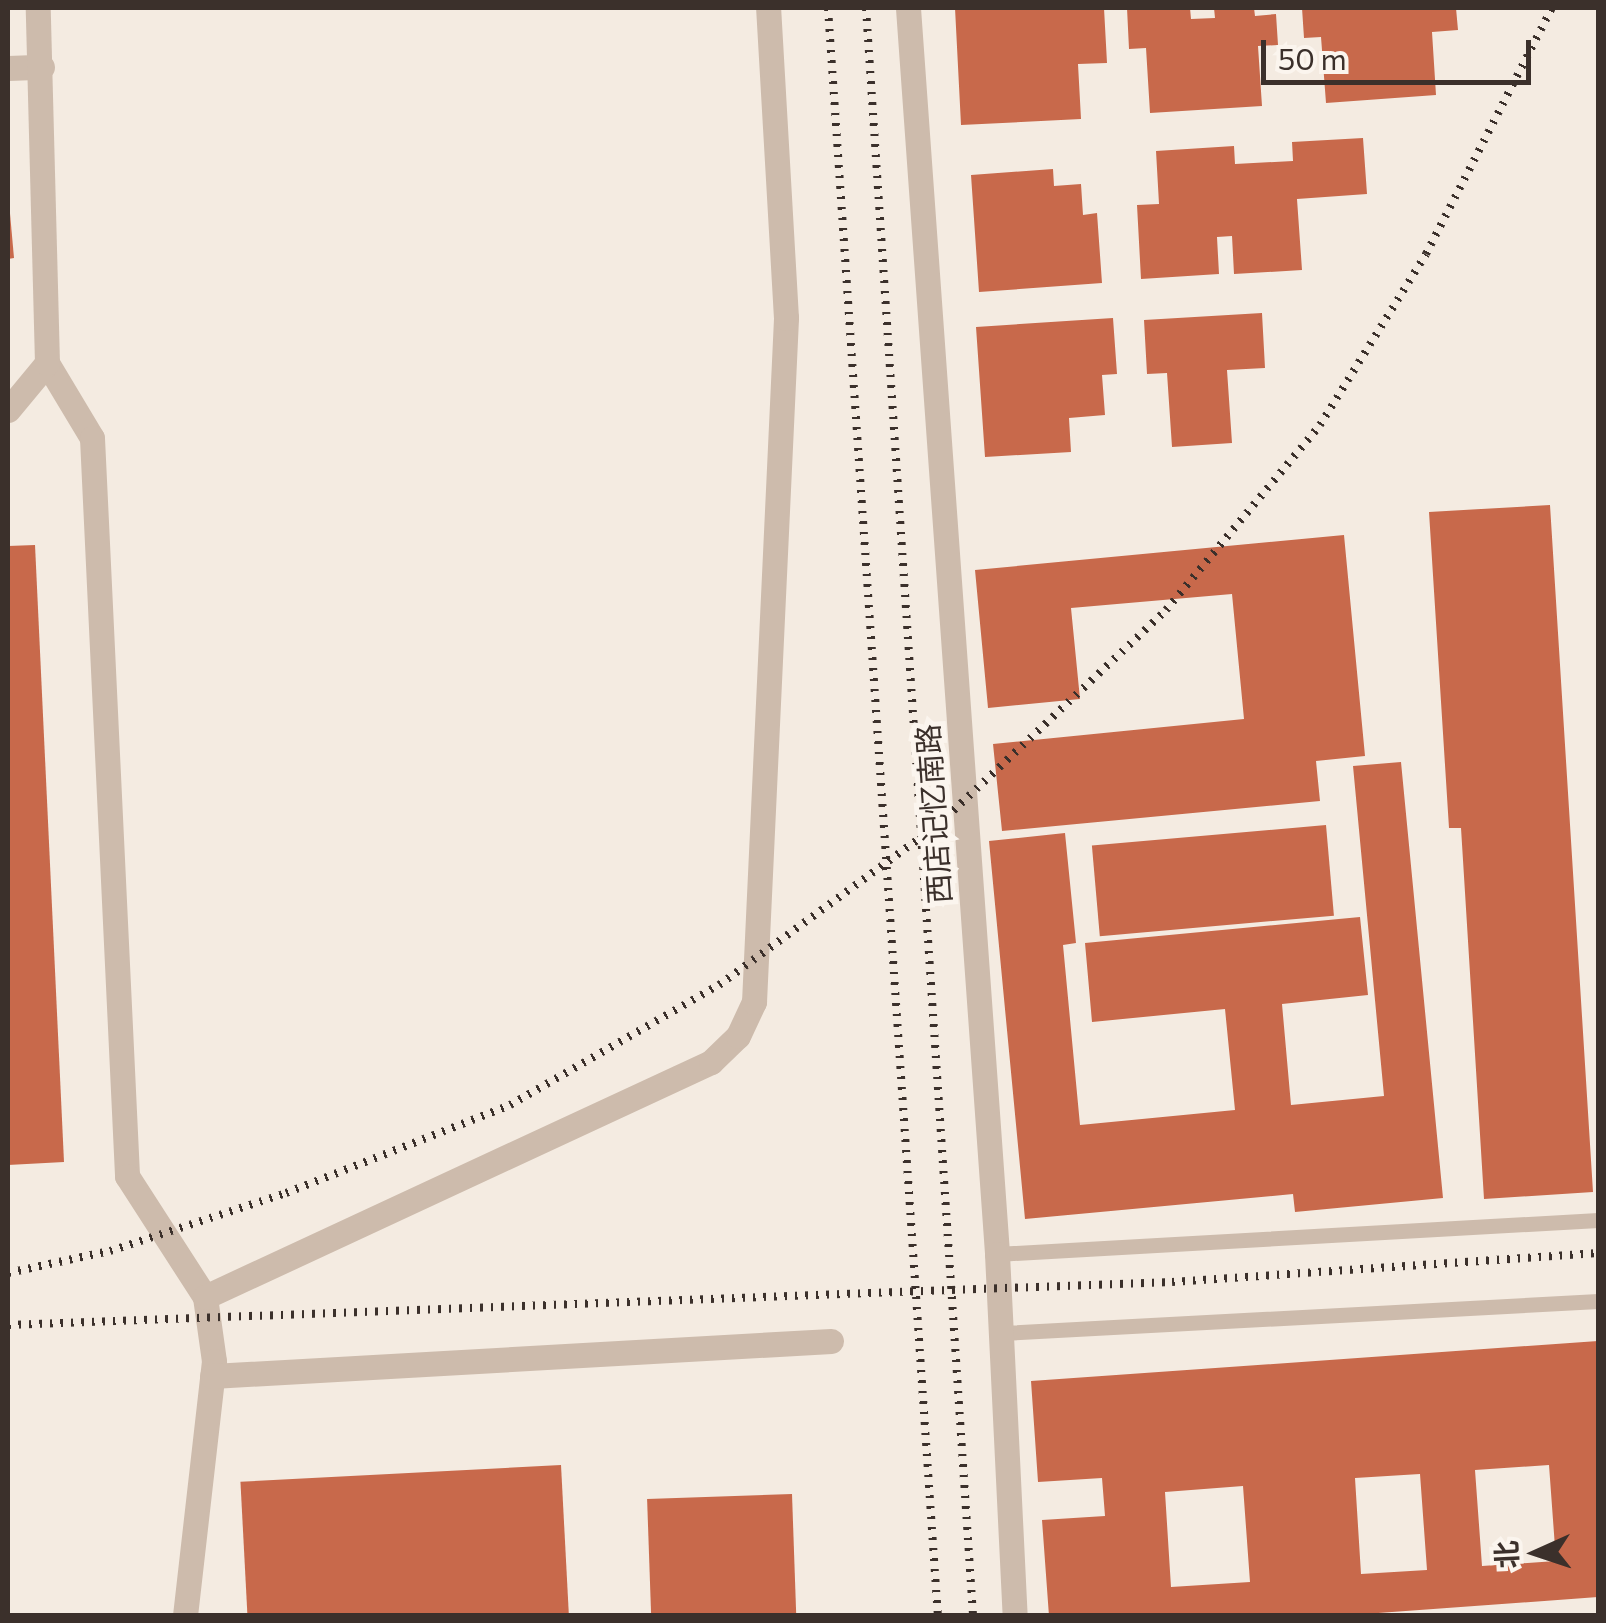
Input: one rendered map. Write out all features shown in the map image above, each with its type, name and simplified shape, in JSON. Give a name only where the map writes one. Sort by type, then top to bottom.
[{"type":"street","points":[[38,8],[47,363],[92,438],[128,1176],[205,1297],[212,1376],[185,1616]]},
{"type":"street","points":[[205,1297],[711,1062],[738,1036],[754,1002],[786,318],[768,8]]},
{"type":"street","name":"西店记忆南路","points":[[908,8],[997,1254],[1015,1616]]},
{"type":"street","points":[[8,68],[42,66]]},
{"type":"street","points":[[8,410],[47,363]]},
{"type":"street","points":[[212,1376],[831,1342]]},
{"type":"lane","points":[[997,1254],[1598,1220]]},
{"type":"lane","points":[[1002,1333],[1598,1302]]},
{"type":"building","points":[[955,8],[1104,8],[1107,63],[1078,64],[1081,119],[961,125]]},
{"type":"building","points":[[1127,8],[1190,8],[1191,19],[1215,18],[1214,8],[1254,8],[1255,16],[1276,14],[1278,45],[1258,46],[1262,106],[1150,113],[1146,48],[1129,49]]},
{"type":"building","points":[[1302,8],[1456,8],[1458,30],[1432,32],[1436,95],[1326,103],[1321,37],[1304,38]]},
{"type":"building","points":[[1363,138],[1367,194],[1297,199],[1302,270],[1234,274],[1232,236],[1217,237],[1219,274],[1141,279],[1137,205],[1159,204],[1156,151],[1234,146],[1235,164],[1293,161],[1292,142]]},
{"type":"building","points":[[1053,169],[1054,186],[1081,184],[1083,215],[1097,213],[1102,283],[979,292],[971,175]]},
{"type":"building","points":[[8,191],[14,258],[8,259]]},
{"type":"building","points":[[1262,313],[1265,368],[1227,370],[1232,443],[1172,447],[1167,373],[1147,374],[1144,320]]},
{"type":"building","points":[[1113,318],[1117,374],[1102,375],[1105,415],[1069,418],[1071,452],[985,457],[976,327]]},
{"type":"building","points":[[1550,505],[1593,1192],[1484,1199],[1461,828],[1449,828],[1429,512]]},
{"type":"building","points":[[1344,535],[1365,756],[1316,761],[1320,801],[1002,831],[993,744],[1244,719],[1232,594],[1071,608],[1080,699],[988,708],[975,570]]},
{"type":"building","points":[[35,545],[64,1162],[8,1165],[8,546]]},
{"type":"building","points":[[1401,762],[1443,1198],[1295,1212],[1293,1194],[1025,1219],[989,841],[1065,833],[1076,943],[1063,945],[1080,1125],[1235,1110],[1225,1009],[1092,1022],[1085,943],[1360,917],[1368,995],[1282,1004],[1291,1105],[1384,1096],[1353,766]]},
{"type":"building","points":[[1326,825],[1334,916],[1100,936],[1092,845]]},
{"type":"building","points":[[1598,1341],[1598,1597],[1337,1616],[1049,1616],[1042,1520],[1105,1516],[1102,1478],[1038,1482],[1031,1381]],"holes":[[[1549,1465],[1556,1561],[1482,1566],[1475,1470]],[[1420,1474],[1427,1570],[1361,1574],[1355,1478]],[[1243,1486],[1250,1582],[1171,1587],[1165,1492]]]},
{"type":"building","points":[[561,1465],[569,1616],[247,1616],[240,1482]]},
{"type":"building","points":[[792,1494],[796,1616],[651,1616],[647,1499]]},
{"type":"railway","points":[[828,8],[938,1616]]},
{"type":"railway","points":[[866,8],[973,1616]]},
{"type":"railway","points":[[8,1273],[110,1251],[286,1193],[510,1105],[719,985],[938,825],[1166,610],[1320,425],[1426,254],[1552,8]]},
{"type":"railway","points":[[8,1325],[1172,1282],[1598,1253]]}]
